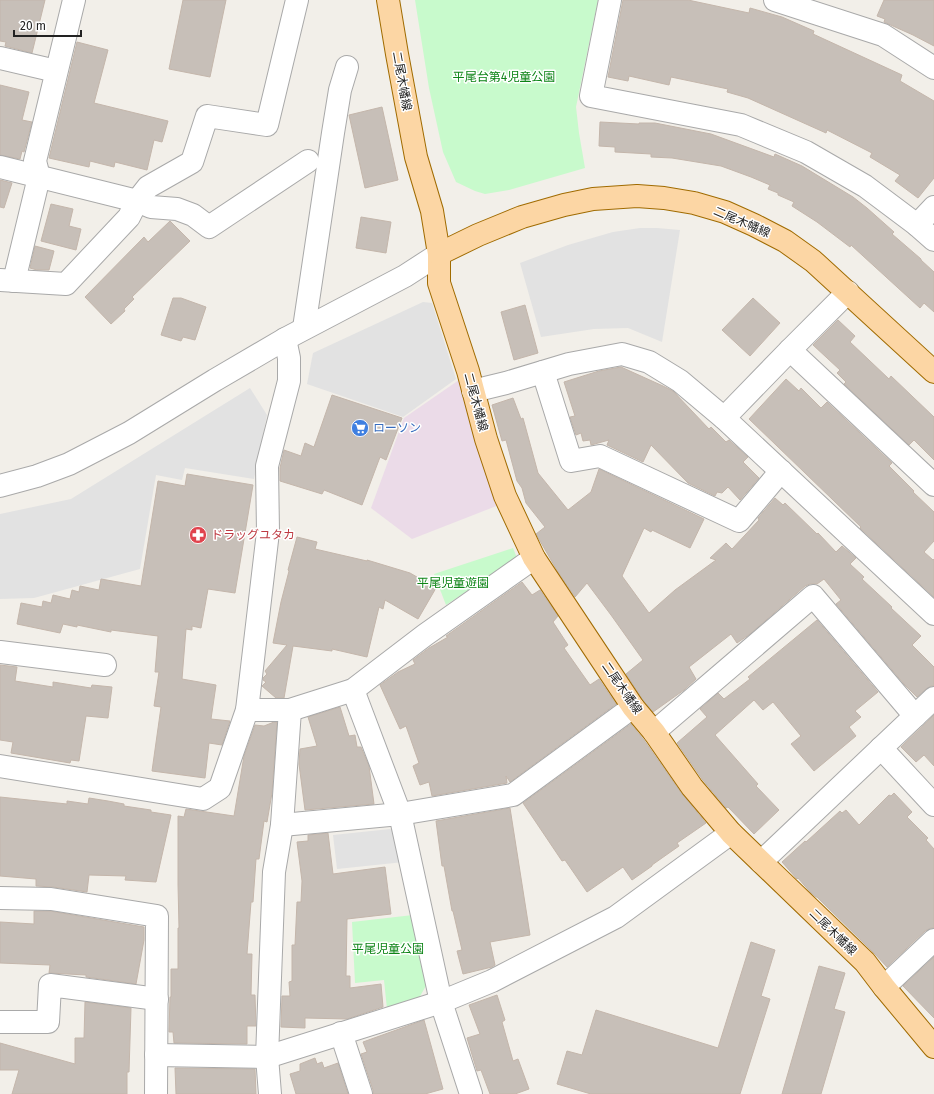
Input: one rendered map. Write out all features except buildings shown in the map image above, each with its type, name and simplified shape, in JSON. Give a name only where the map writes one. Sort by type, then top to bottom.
[{"type":"main road","name":"二尾木幡線","points":[[388,0],[416,157],[432,211],[438,254],[439,283],[468,371],[486,439],[506,496],[534,558],[633,707],[654,732],[692,787],[731,834],[865,962],[934,1047]]},
{"type":"main road","name":"二尾木幡線","points":[[438,254],[478,235],[522,217],[564,205],[593,199],[637,196],[664,198],[694,203],[725,212],[785,241],[813,261],[934,372]]},
{"type":"street","points":[[74,0],[35,160],[39,177],[7,280],[66,284],[128,216],[148,187],[192,162],[207,116],[267,125],[297,0]]},
{"type":"street","points":[[610,0],[591,96],[741,125],[806,152],[865,186],[917,224],[934,240]]},
{"type":"street","points":[[775,0],[883,35],[934,68]]},
{"type":"street","points":[[0,58],[56,71]]},
{"type":"street","points":[[304,328],[333,132],[340,90],[347,67]]},
{"type":"street","points":[[0,168],[137,201],[151,207],[177,209],[193,215],[209,227],[308,160]]},
{"type":"street","points":[[917,224],[934,207]]},
{"type":"street","points":[[0,486],[37,476],[69,464],[128,433],[304,328],[405,276],[438,254]]},
{"type":"street","points":[[724,418],[848,292]]},
{"type":"street","points":[[0,766],[203,800],[220,788],[247,710],[268,532],[267,466],[289,381],[289,358],[286,339]]},
{"type":"street","points":[[790,350],[934,485]]},
{"type":"street","points":[[473,391],[506,383],[569,364],[622,354],[649,362],[680,381],[724,418],[934,614]]},
{"type":"street","points":[[543,372],[572,461],[600,456],[739,521],[781,471]]},
{"type":"street","points":[[247,710],[290,710],[353,690],[425,635],[534,558]]},
{"type":"street","points":[[654,732],[813,596],[915,716]]},
{"type":"street","points":[[0,652],[106,665]]},
{"type":"street","points":[[353,690],[400,814],[441,1002],[470,1094]]},
{"type":"street","points":[[761,862],[934,698]]},
{"type":"street","points":[[282,825],[400,814],[513,795],[633,707]]},
{"type":"street","points":[[270,1094],[267,1057],[274,872],[282,825],[290,710]]},
{"type":"street","points":[[881,748],[934,805]]},
{"type":"street","points":[[156,1055],[267,1057],[441,1002],[492,981],[616,917],[731,834]]},
{"type":"street","points":[[0,898],[51,899],[157,916],[156,1094]]},
{"type":"street","points":[[884,987],[934,940]]},
{"type":"street","points":[[0,1022],[48,1022],[50,985],[157,999]]},
{"type":"street","points":[[341,1033],[361,1094]]},
{"type":"shaded area","points":[[640,228],[680,230],[662,342],[628,328],[594,329],[541,337],[520,263],[568,245],[613,232]]},
{"type":"shaded area","points":[[423,302],[432,303],[456,379],[403,417],[307,384],[313,353]]},
{"type":"shaded area","points":[[459,380],[499,505],[412,539],[371,508],[404,418]]},
{"type":"shaded area","points":[[250,388],[267,415],[254,479],[185,468],[182,480],[156,475],[140,569],[34,598],[0,599],[0,514],[71,499]]},
{"type":"shaded area","points":[[390,829],[402,836],[404,862],[337,869],[333,835]]},
{"type":"green space","name":"平尾台第4児童公園","points":[[415,0],[598,0],[576,107],[585,168],[509,190],[485,194],[456,182],[443,152],[429,88]]},
{"type":"green space","name":"平尾児童遊園","points":[[513,548],[517,558],[446,605],[434,574]]},
{"type":"green space","name":"平尾児童公園","points":[[413,915],[427,984],[419,998],[387,1009],[384,980],[355,983],[352,922]]},
{"type":"place","name":"ローソン","points":[[360,428]]},
{"type":"place","name":"ドラッグユタカ","points":[[198,535]]}]
